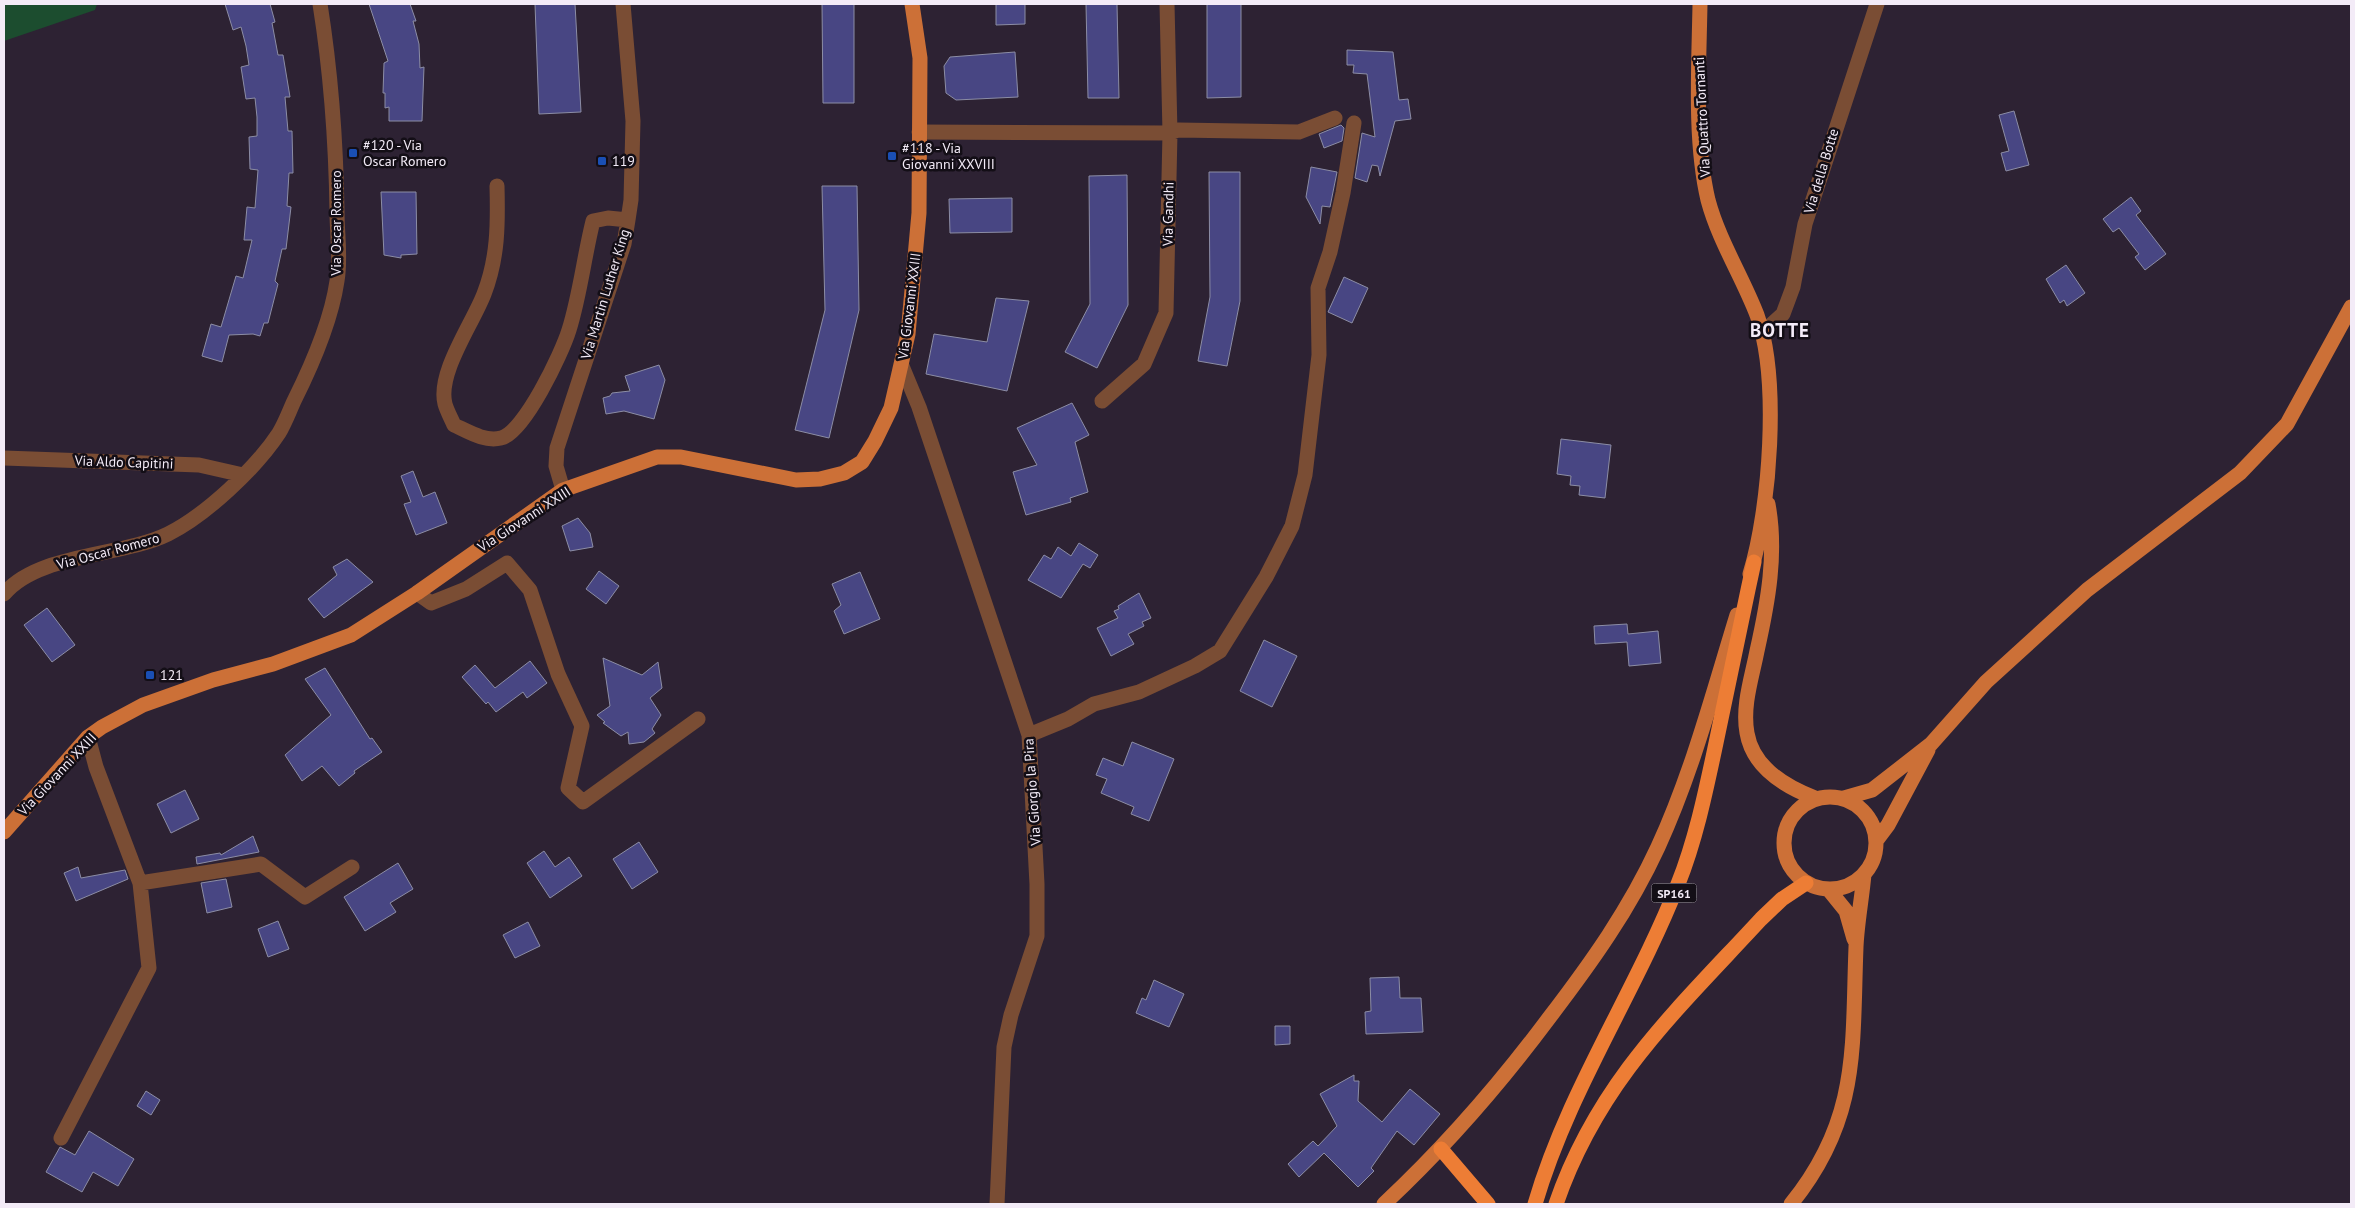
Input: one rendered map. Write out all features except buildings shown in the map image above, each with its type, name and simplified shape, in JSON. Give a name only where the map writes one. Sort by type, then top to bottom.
[{"type":"highway","name":"SP161","points":[[1535,1204],[1552,1152],[1571,1105],[1648,952],[1685,863],[1708,781],[1754,562]]},
{"type":"highway","points":[[1556,1204],[1586,1132],[1611,1091],[1637,1055],[1761,919],[1782,899],[1806,883]]},
{"type":"highway","points":[[1441,1149],[1488,1204]]},
{"type":"main road","name":"Via Giovanni XXIII","points":[[4,832],[88,737],[102,726],[143,705],[213,680],[272,664],[351,635],[417,593],[563,490],[657,457],[681,456],[796,480],[820,479],[844,473],[862,462],[876,441],[891,408],[908,334],[919,213],[920,58],[912,4]]},
{"type":"main road","name":"Via Quattro Tornanti","points":[[1700,4],[1702,155],[1708,200],[1720,234],[1750,299],[1762,333],[1770,396],[1765,490]]},
{"type":"main road","points":[[1844,798],[1872,790],[1931,744],[1986,682],[2087,590],[2240,473],[2287,424],[2351,307]]},
{"type":"main road","points":[[1384,1204],[1441,1149],[1510,1069],[1597,955],[1636,890],[1658,846],[1686,778],[1754,562],[1765,490]]},
{"type":"main road","points":[[1765,490],[1770,516],[1771,571],[1749,692],[1746,714],[1747,734],[1754,752],[1774,776],[1789,786],[1815,798]]},
{"type":"main road","points":[[1876,841],[1888,825],[1931,744]]},
{"type":"main road","points":[[1829,796],[1844,798],[1856,804],[1867,814],[1874,827],[1876,841],[1873,859],[1864,874],[1848,886],[1829,890],[1806,883],[1793,872],[1785,858],[1783,841],[1786,825],[1795,811],[1815,798],[1829,796]]},
{"type":"main road","points":[[1791,1204],[1824,1153],[1836,1126],[1846,1094],[1854,1039],[1856,946],[1864,874]]},
{"type":"main road","points":[[1829,890],[1846,911],[1856,946]]},
{"type":"street","name":"Via Oscar Romero","points":[[4,594],[21,579],[65,561],[136,546],[175,531],[217,501],[243,475],[279,432],[288,416],[316,357],[337,281],[336,144],[329,61],[320,4]]},
{"type":"street","name":"Via Martin Luther King","points":[[563,490],[556,466],[557,448],[624,244],[631,200],[633,121],[623,4]]},
{"type":"street","name":"Via Gandhi","points":[[1102,401],[1144,364],[1166,313],[1170,133],[1167,4]]},
{"type":"street","name":"Via della Botte","points":[[1762,333],[1783,314],[1793,287],[1805,224],[1877,4]]},
{"type":"street","points":[[919,132],[1170,133],[1178,130],[1300,132],[1335,118]]},
{"type":"street","points":[[1029,735],[1068,719],[1094,704],[1139,692],[1195,666],[1220,651],[1266,577],[1292,526],[1305,475],[1319,355],[1318,288],[1330,252],[1343,192],[1354,123]]},
{"type":"street","points":[[497,186],[498,241],[484,295],[458,346],[444,386],[445,403],[454,425],[488,440],[503,438],[517,429],[535,402],[569,331],[593,221],[608,218],[628,220]]},
{"type":"street","name":"Via Giorgio la Pira","points":[[902,366],[919,407],[1029,735],[1037,884],[1037,936],[1011,1015],[1004,1047],[997,1204]]},
{"type":"street","name":"Via Aldo Capitini","points":[[4,458],[198,465],[243,475]]},
{"type":"street","points":[[417,593],[431,603],[466,589],[507,563],[530,590],[558,674],[582,726],[568,788],[584,802],[698,719]]},
{"type":"street","points":[[61,1138],[149,968],[140,883],[96,767],[88,737]]},
{"type":"street","points":[[140,883],[261,864],[306,897],[352,867]]},
{"type":"green space","points":[[4,4],[97,4],[95,10],[4,41]]},
{"type":"place","name":"#120 - Via Oscar Romero","points":[[353,153]]},
{"type":"place","name":"#118 - Via Giovanni XXVIII","points":[[892,156]]},
{"type":"place","name":"119","points":[[602,161]]},
{"type":"place","name":"121","points":[[150,675]]},
{"type":"district","name":"BOTTE","points":[[1780,330]]}]
